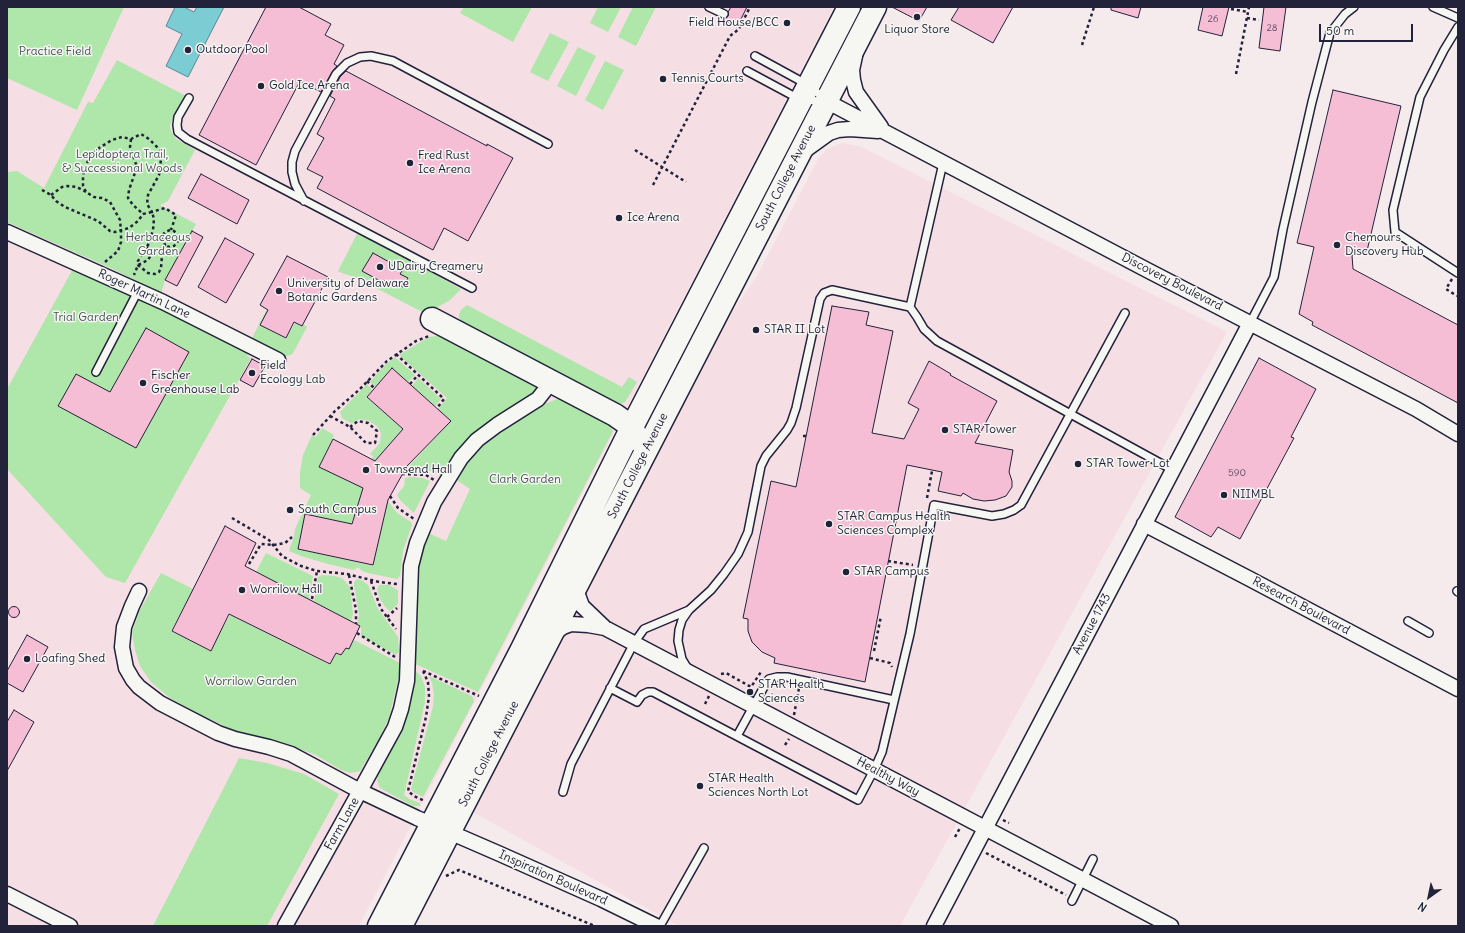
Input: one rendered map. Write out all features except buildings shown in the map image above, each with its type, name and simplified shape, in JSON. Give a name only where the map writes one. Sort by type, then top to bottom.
[{"type":"main road","name":"South College Avenue","points":[[401,926],[440,828],[522,649],[632,427],[849,7]]},
{"type":"main road","name":"South College Avenue","points":[[379,926],[440,828],[549,637],[875,7]]},
{"type":"main road","points":[[433,327],[552,381],[615,415],[632,427],[644,454]]},
{"type":"street","name":"Discovery Boulevard","points":[[857,41],[852,70],[856,92],[885,132]]},
{"type":"street","name":"Discovery Boulevard","points":[[826,101],[1416,410],[1458,434]]},
{"type":"street","name":"Discovery Boulevard","points":[[798,156],[829,133],[838,130],[850,129],[885,132]]},
{"type":"street","name":"Roger Martin Lane","points":[[7,232],[134,289],[278,360]]},
{"type":"street","name":"Avenue 1743","points":[[934,926],[1250,323]]},
{"type":"street","points":[[140,591],[132,606],[124,627],[122,646],[126,668],[139,687],[160,703],[218,733],[291,754],[360,790],[395,727],[401,709],[407,681],[411,566],[417,543],[434,502],[461,458],[478,440],[497,425],[538,399],[552,381]]},
{"type":"street","name":"Research Boulevard","points":[[1144,524],[1458,688]]},
{"type":"street","name":"Healthy Way","points":[[575,587],[582,606],[605,628],[1171,926]]},
{"type":"street","name":"Healthy Way","points":[[549,637],[557,630],[571,624],[605,628]]},
{"type":"street","name":"Farm Lane","points":[[284,926],[360,790],[440,828]]},
{"type":"street","name":"Inspiration Boulevard","points":[[440,828],[558,879],[656,926]]},
{"type":"street","points":[[7,894],[70,926]]},
{"type":"lane","points":[[709,7],[724,14]]},
{"type":"lane","points":[[1250,323],[1274,277],[1283,229],[1330,33],[1345,14],[1354,7]]},
{"type":"lane","points":[[1433,7],[1458,18]]},
{"type":"lane","points":[[1457,272],[1395,232],[1394,210],[1420,97],[1444,50],[1458,27]]},
{"type":"lane","points":[[304,201],[295,184],[292,172],[292,162],[295,151],[336,74],[347,63],[360,57],[371,56],[393,61],[548,144]]},
{"type":"lane","points":[[755,56],[804,93],[826,101]]},
{"type":"lane","points":[[747,71],[826,101]]},
{"type":"lane","points":[[189,98],[178,117],[178,132],[182,136],[472,288]]},
{"type":"lane","points":[[910,307],[943,163]]},
{"type":"lane","points":[[96,372],[134,289]]},
{"type":"lane","points":[[691,674],[682,659],[678,641],[682,620],[689,610],[711,590],[724,574],[738,554],[748,532],[761,466],[766,456],[787,430],[794,415],[820,299],[824,293],[832,290],[910,307],[924,329],[937,341],[1173,470]]},
{"type":"lane","points":[[610,688],[637,702],[642,695],[648,692],[653,692],[858,800],[882,752],[912,622],[934,506],[992,516],[1004,514],[1021,505],[1125,312]]},
{"type":"lane","points":[[564,792],[571,764],[634,643],[644,629],[689,610]]},
{"type":"lane","points":[[1408,621],[1429,633]]},
{"type":"lane","points":[[737,736],[769,679],[777,676],[894,700]]},
{"type":"lane","points":[[660,926],[704,848]]},
{"type":"lane","points":[[1072,901],[1093,859]]},
{"type":"path","points":[[653,185],[730,36],[739,29],[750,7]]},
{"type":"path","points":[[1082,45],[1094,7]]},
{"type":"path","points":[[1236,74],[1249,7]]},
{"type":"path","points":[[1231,9],[1248,12]]},
{"type":"path","points":[[1247,18],[1259,20]]},
{"type":"path","points":[[86,192],[83,186],[84,169],[90,157],[98,148],[112,140],[122,137],[131,139],[141,134],[149,139],[162,152],[159,175],[148,195],[147,204],[154,219],[153,230],[138,261],[134,289]]},
{"type":"path","points":[[131,139],[130,147],[137,167],[129,190],[128,198],[143,214]]},
{"type":"path","points":[[635,150],[663,166],[686,182]]},
{"type":"path","points":[[51,196],[62,187],[68,186],[76,187],[94,197],[102,198],[110,202],[120,220],[122,230],[121,242],[118,251],[105,262]]},
{"type":"path","points":[[42,190],[65,207],[98,221],[110,231],[115,232],[129,228],[138,221],[143,214],[165,208],[176,215],[171,230]]},
{"type":"path","points":[[171,230],[174,231],[179,236],[178,240],[174,246],[169,247],[165,245],[162,236],[165,232],[171,230]]},
{"type":"path","points":[[138,265],[148,260],[152,253],[160,250],[165,245]]},
{"type":"path","points":[[146,247],[152,253]]},
{"type":"path","points":[[138,265],[148,273],[154,274],[159,272],[162,261],[160,250]]},
{"type":"path","points":[[1457,272],[1446,288],[1457,296]]},
{"type":"path","points":[[313,435],[330,416],[387,361],[433,327]]},
{"type":"path","points":[[396,354],[444,399],[437,408]]},
{"type":"path","points":[[410,384],[418,374]]},
{"type":"path","points":[[367,381],[374,388]]},
{"type":"path","points":[[330,416],[350,427],[366,443],[375,443],[377,431],[368,423],[358,421],[350,427]]},
{"type":"path","points":[[926,502],[932,471]]},
{"type":"path","points":[[390,496],[398,508],[416,520]]},
{"type":"path","points":[[232,518],[269,540],[282,556],[301,566],[317,571],[404,585]]},
{"type":"path","points":[[249,564],[261,544],[273,545],[285,543],[292,536]]},
{"type":"path","points":[[888,561],[913,566]]},
{"type":"path","points":[[312,599],[317,571]]},
{"type":"path","points":[[349,575],[356,610],[356,624]]},
{"type":"path","points":[[371,580],[381,609],[397,631]]},
{"type":"path","points":[[874,651],[881,616]]},
{"type":"path","points":[[357,633],[407,664],[480,696]]},
{"type":"path","points":[[870,658],[890,663]]},
{"type":"path","points":[[423,671],[428,682],[429,696],[426,717],[408,791],[414,796],[426,801]]},
{"type":"path","points":[[785,745],[790,738],[793,727],[800,680]]},
{"type":"path","points":[[1002,820],[1009,823]]},
{"type":"path","points":[[955,836],[960,828]]},
{"type":"path","points":[[984,852],[1067,895]]},
{"type":"path","points":[[443,880],[446,876],[459,870],[595,926]]},
{"type":"shaded area","name":"South Campus","points":[[7,7],[834,7],[359,926],[7,926]]},
{"type":"shaded area","name":"STAR Campus","points":[[842,143],[860,146],[1227,332],[900,926],[678,926],[473,812],[726,321],[757,276],[818,159],[827,149]]},
{"type":"green space","name":"Practice Field","points":[[7,7],[124,7],[77,110],[7,78]]},
{"type":"green space","points":[[464,7],[532,7],[513,42],[460,13]]},
{"type":"green space","points":[[598,7],[621,7],[608,32],[590,23]]},
{"type":"green space","points":[[633,7],[656,7],[636,46],[618,37]]},
{"type":"green space","points":[[550,33],[569,42],[548,81],[530,72]]},
{"type":"green space","points":[[578,47],[596,56],[576,96],[557,86]]},
{"type":"green space","name":"Lepidoptera Trail, & Successional Woods","points":[[117,60],[186,96],[170,126],[176,139],[195,150],[168,201],[160,205],[196,224],[165,280],[161,294],[115,270],[7,222],[7,172],[17,171],[44,188],[88,102],[93,103]]},
{"type":"green space","points":[[605,61],[624,70],[603,110],[585,100]]},
{"type":"green space","points":[[358,232],[461,289],[450,300],[426,314],[355,277],[338,271]]},
{"type":"green space","name":"Trial Garden","points":[[74,267],[250,351],[247,356],[251,358],[125,583],[106,577],[7,469],[7,389]]},
{"type":"green space","points":[[467,305],[622,387],[629,377],[637,382],[625,402],[616,404],[460,322],[459,315],[461,310]]},
{"type":"green space","points":[[267,309],[268,310],[260,325],[286,339],[295,323],[301,326],[303,324],[307,327],[291,355],[286,356],[281,354],[252,338]]},
{"type":"green space","points":[[442,336],[535,381],[537,388],[533,395],[443,476],[423,468],[408,467],[451,421],[438,409],[447,398],[399,355],[429,337]]},
{"type":"green space","points":[[395,357],[415,375],[408,382],[391,368],[375,387],[370,382],[386,364]]},
{"type":"green space","points":[[418,378],[441,399],[435,406],[412,386]]},
{"type":"green space","points":[[367,384],[372,390],[366,397],[402,429],[375,461],[372,459],[373,456],[370,454],[380,443],[381,433],[377,426],[369,421],[360,419],[352,423],[342,418],[340,412]]},
{"type":"green space","name":"Clark Garden","points":[[565,396],[609,425],[613,431],[478,692],[413,663],[415,568],[425,537],[430,534],[446,541],[470,489],[458,481],[456,478],[457,473],[490,435],[534,408]]},
{"type":"green space","points":[[322,428],[334,435],[319,467],[363,488],[351,524],[305,513],[298,549],[373,566],[388,501],[397,513],[411,522],[412,525],[403,551],[400,576],[397,579],[368,573],[362,571],[358,567],[354,570],[328,564],[289,551],[295,529],[311,495],[300,488],[300,472],[303,455],[312,435],[316,437]]},
{"type":"green space","points":[[412,477],[430,481],[414,513],[401,501],[397,495],[404,486],[405,478]]},
{"type":"green space","points":[[266,553],[313,576],[309,599],[256,572]]},
{"type":"green space","name":"Worrilow Garden","points":[[161,573],[193,589],[171,631],[210,651],[230,615],[330,665],[336,654],[341,656],[346,648],[349,649],[354,640],[402,664],[389,717],[380,737],[360,771],[351,773],[341,770],[316,755],[292,746],[241,734],[170,698],[151,682],[140,666],[135,650],[132,632],[140,610]]},
{"type":"green space","points":[[322,575],[342,578],[350,587],[353,614],[351,621],[314,603],[318,577]]},
{"type":"green space","points":[[357,579],[368,585],[378,609],[398,637],[399,651],[396,655],[361,636],[361,627],[357,625],[359,615],[354,585],[354,582]]},
{"type":"green space","points":[[379,585],[389,585],[398,590],[398,604],[390,611],[380,599],[377,589]]},
{"type":"green space","points":[[412,667],[421,676],[425,687],[425,702],[404,795],[409,799],[420,803],[420,806],[413,806],[380,788],[377,780],[379,768]]},
{"type":"green space","points":[[429,676],[472,696],[474,701],[423,797],[413,792],[411,789],[433,706],[434,695]]},
{"type":"green space","points":[[239,758],[267,763],[304,774],[339,794],[267,926],[153,926]]},
{"type":"water","name":"Outdoor Pool","points":[[175,7],[184,7],[194,12],[197,7],[224,7],[188,77],[166,66],[182,34],[166,26]]},
{"type":"place","name":"Liquor Store","points":[[917,17]]},
{"type":"place","name":"Field House/BCC","points":[[787,23]]},
{"type":"place","name":"Outdoor Pool","points":[[188,50]]},
{"type":"place","name":"Tennis Courts","points":[[663,79]]},
{"type":"place","name":"Gold Ice Arena","points":[[261,86]]},
{"type":"place","name":"Fred Rust Ice Arena","points":[[410,163]]},
{"type":"place","name":"Ice Arena","points":[[619,218]]},
{"type":"place","name":"Chemours Discovery Hub","points":[[1337,245]]},
{"type":"place","name":"UDairy Creamery","points":[[380,267]]},
{"type":"place","name":"University of Delaware Botanic Gardens","points":[[279,291]]},
{"type":"place","name":"STAR II Lot","points":[[756,330]]},
{"type":"place","name":"Field Ecology Lab","points":[[252,373]]},
{"type":"place","name":"Fischer Greenhouse Lab","points":[[143,383]]},
{"type":"place","name":"STAR Tower","points":[[945,430]]},
{"type":"place","name":"STAR Tower Lot","points":[[1078,464]]},
{"type":"place","name":"Townsend Hall","points":[[366,470]]},
{"type":"place","name":"NIIMBL","points":[[1224,495]]},
{"type":"place","name":"South Campus","points":[[290,510]]},
{"type":"place","name":"STAR Campus Health Sciences Complex","points":[[829,524]]},
{"type":"place","name":"STAR Campus","points":[[846,572]]},
{"type":"place","name":"Worrilow Hall","points":[[242,590]]},
{"type":"place","name":"Loafing Shed","points":[[27,659]]},
{"type":"place","name":"STAR Health Sciences","points":[[750,692]]},
{"type":"place","name":"STAR Health Sciences North Lot","points":[[700,786]]},
{"type":"park label","name":"Herbaceous Garden","points":[[158,245]]}]
